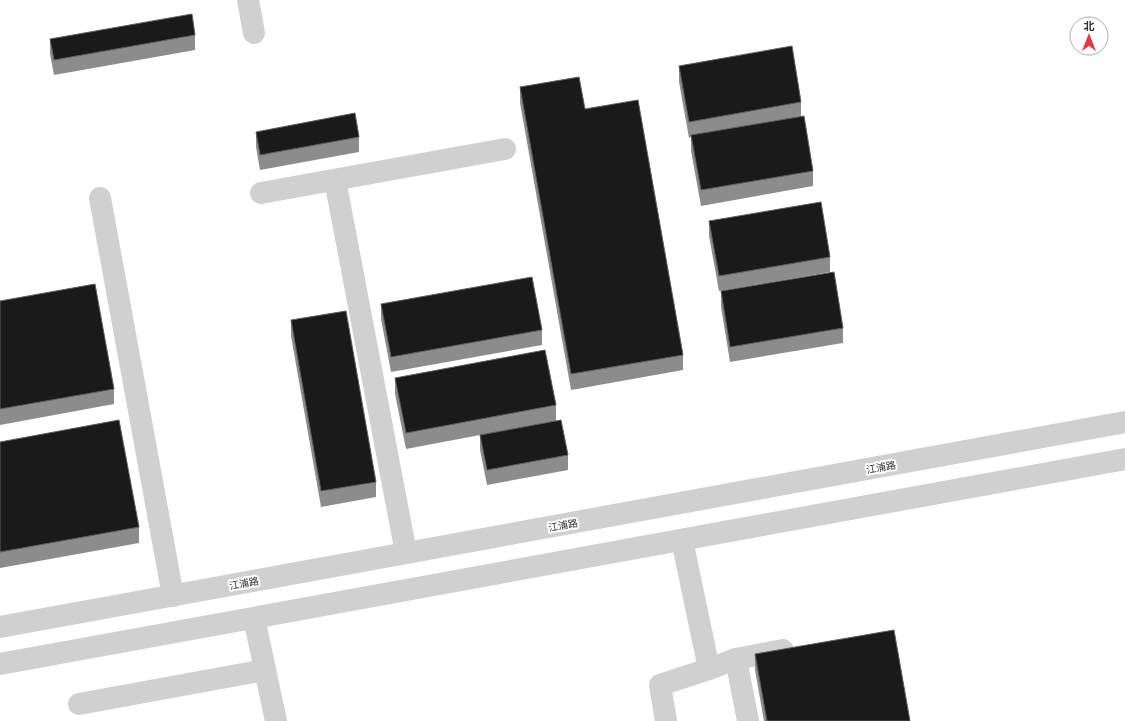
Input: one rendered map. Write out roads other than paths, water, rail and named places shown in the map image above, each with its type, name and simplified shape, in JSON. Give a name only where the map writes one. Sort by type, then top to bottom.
[{"type":"street","points":[[248,0],[254,33]]},
{"type":"street","points":[[261,193],[505,149]]},
{"type":"street","points":[[335,180],[406,553]]},
{"type":"street","points":[[100,198],[173,596]]},
{"type":"street","name":"江浦路","points":[[0,627],[1125,422]]},
{"type":"street","points":[[0,664],[1125,459]]},
{"type":"street","points":[[682,540],[709,669]]},
{"type":"street","points":[[254,618],[276,721]]},
{"type":"street","points":[[666,721],[660,685],[709,669],[736,658],[799,648]]},
{"type":"street","points":[[736,658],[748,721]]},
{"type":"street","points":[[79,704],[265,670]]}]
